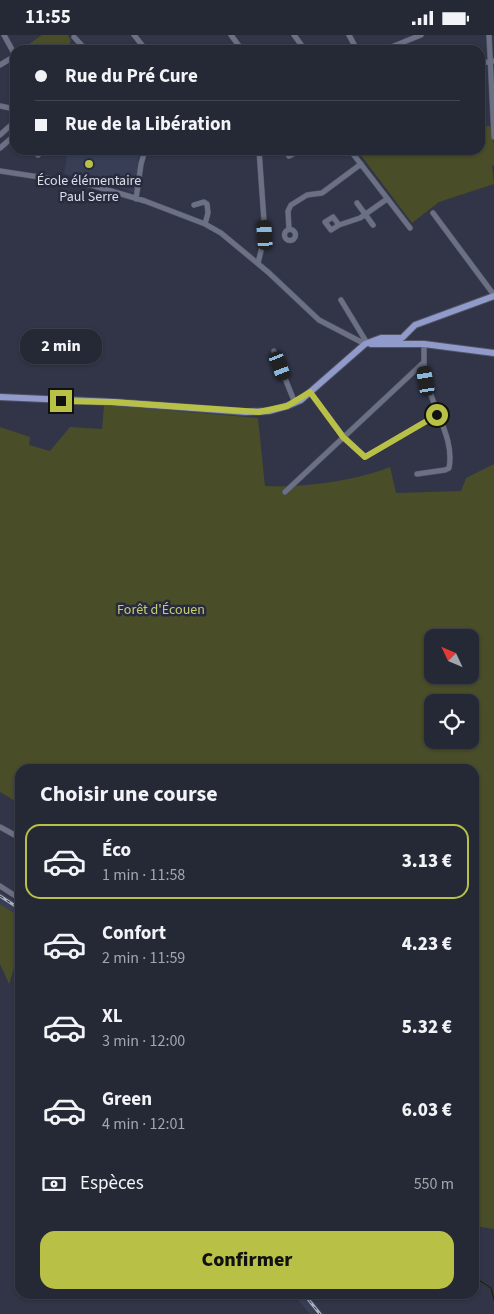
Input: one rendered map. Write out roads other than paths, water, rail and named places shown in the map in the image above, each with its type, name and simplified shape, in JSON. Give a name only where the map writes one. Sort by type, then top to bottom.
[{"type":"main road","points":[[0,397],[259,412],[277,410],[295,403],[310,392],[366,343],[381,338],[400,339],[415,325],[494,295]]},
{"type":"main road","points":[[366,343],[412,343],[494,353]]},
{"type":"street","points":[[4,35],[10,46]]},
{"type":"street","points":[[134,35],[142,45]]},
{"type":"street","points":[[396,45],[421,35]]},
{"type":"street","points":[[489,35],[492,61],[494,137]]},
{"type":"street","points":[[74,37],[81,45]]},
{"type":"street","points":[[0,135],[10,126]]},
{"type":"street","points":[[0,148],[10,139]]},
{"type":"street","points":[[136,199],[144,155]]},
{"type":"street","points":[[258,263],[265,235],[259,155]]},
{"type":"street","points":[[354,155],[410,228]]},
{"type":"street","points":[[289,229],[288,211],[291,205],[306,195],[322,193],[361,165]]},
{"type":"street","points":[[0,171],[82,183],[136,199],[205,224],[221,233],[250,256],[319,320],[366,343]]},
{"type":"street","points":[[339,225],[356,220],[387,199]]},
{"type":"street","points":[[357,203],[373,225]]},
{"type":"street","points":[[194,205],[207,204],[208,213],[205,224]]},
{"type":"street","points":[[433,213],[494,295]]},
{"type":"street","points":[[250,256],[262,246]]},
{"type":"street","points":[[341,300],[366,343]]},
{"type":"street","points":[[406,335],[412,343]]},
{"type":"street","points":[[417,474],[441,472],[449,468],[451,458],[447,437],[428,392],[424,344]]},
{"type":"street","points":[[274,351],[295,403]]},
{"type":"street","points":[[285,492],[424,362]]},
{"type":"street","points":[[310,392],[343,437],[365,457],[437,415]]},
{"type":"street","points":[[0,827],[15,836]]},
{"type":"street","points":[[0,886],[15,896]]},
{"type":"waterway","points":[[479,1280],[491,1288],[494,1300]]},
{"type":"railway","points":[[0,896],[15,906]]},
{"type":"railway","points":[[308,1299],[320,1314]]},
{"type":"place","name":"École élémentaire Paul Serre","points":[[89,164]]},
{"type":"park label","name":"Forêt d'Écouen","points":[[161,609]]}]
